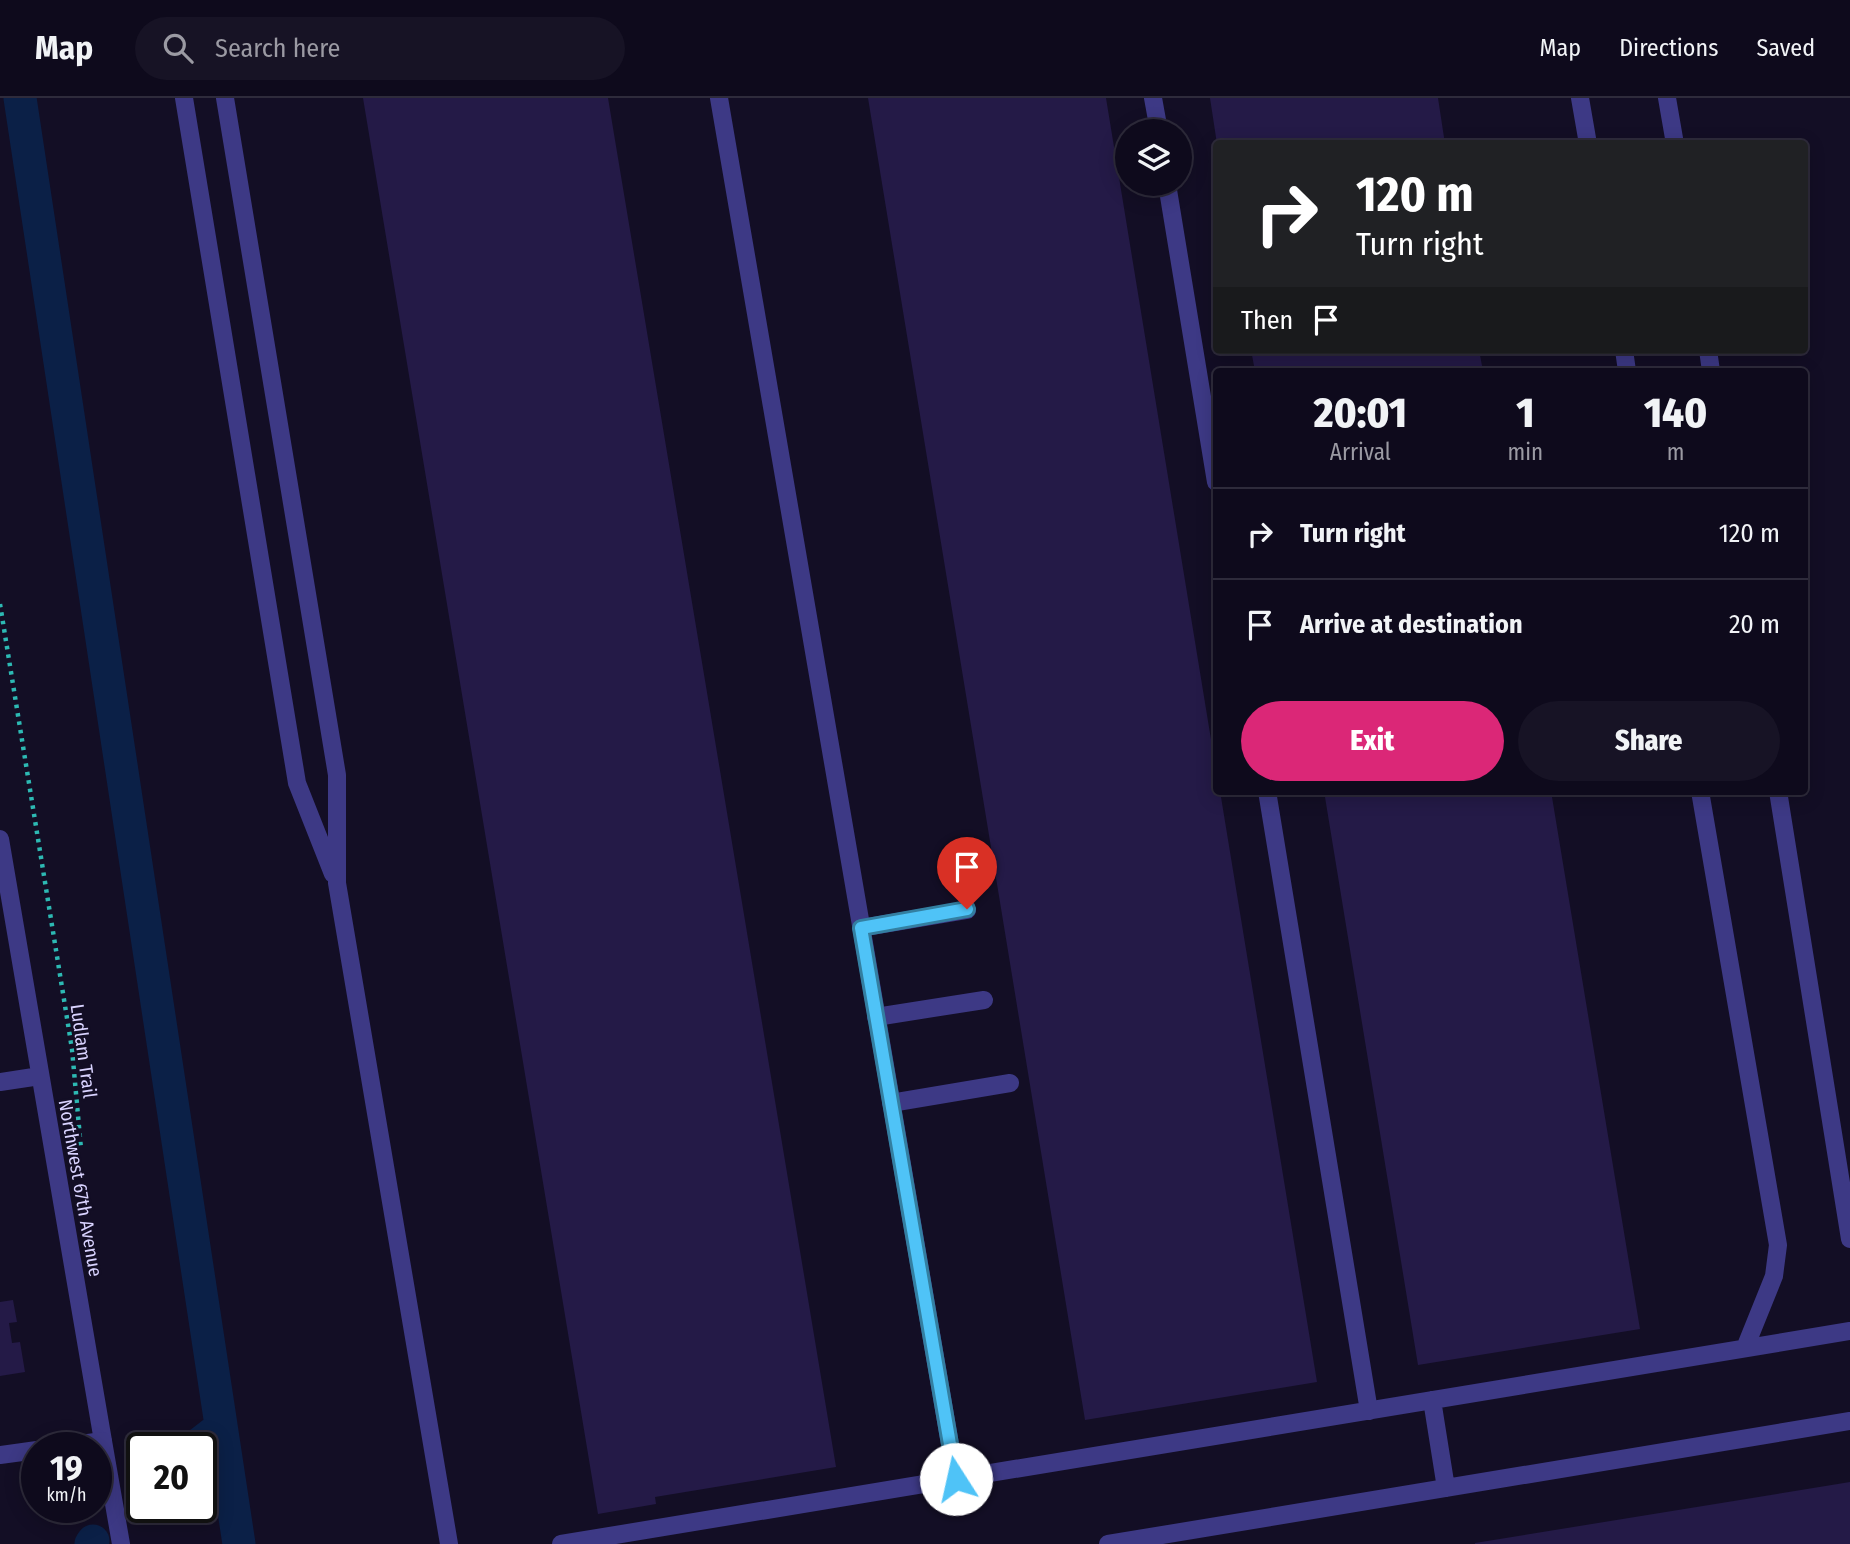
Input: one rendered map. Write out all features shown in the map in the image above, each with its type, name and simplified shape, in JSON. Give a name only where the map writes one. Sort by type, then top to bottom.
[{"type":"street","points":[[184,98],[297,783],[337,883]]},
{"type":"street","points":[[225,98],[337,775],[337,883],[449,1544]]},
{"type":"street","points":[[719,98],[956,1479]]},
{"type":"street","points":[[1153,98],[1157,119]]},
{"type":"street","points":[[1580,98],[1587,140]]},
{"type":"street","points":[[1667,98],[1674,140]]},
{"type":"street","points":[[1169,196],[1213,464]]},
{"type":"street","points":[[1268,795],[1369,1411]]},
{"type":"street","points":[[1701,795],[1778,1245],[1774,1276],[1745,1348]]},
{"type":"street","points":[[1779,795],[1850,1239]]},
{"type":"street","name":"Northwest 67th Avenue","points":[[0,839],[101,1432]]},
{"type":"street","points":[[861,928],[967,909]]},
{"type":"street","points":[[876,1017],[984,1000]]},
{"type":"street","points":[[0,1082],[40,1076]]},
{"type":"street","points":[[891,1102],[1010,1083]]},
{"type":"street","points":[[561,1544],[1850,1331]]},
{"type":"street","points":[[1432,1400],[1446,1488]]},
{"type":"street","points":[[1108,1544],[1850,1421]]},
{"type":"street","points":[[0,1455],[21,1452]]},
{"type":"street","name":"Northwest 67th Avenue","points":[[112,1492],[121,1544]]},
{"type":"path","name":"Ludlam Trail","points":[[0,604],[72,1049],[81,1151]]},
{"type":"building","points":[[363,98],[608,98],[836,1467],[655,1497],[656,1504],[598,1514]]},
{"type":"building","points":[[868,98],[1106,98],[1115,153],[1115,196],[1122,196],[1213,752],[1213,795],[1221,795],[1317,1382],[1085,1420]]},
{"type":"building","points":[[1210,98],[1438,98],[1444,140],[1216,140]]},
{"type":"building","points":[[1252,354],[1480,354],[1482,368],[1254,368]]},
{"type":"building","points":[[1325,795],[1552,795],[1640,1329],[1418,1365]]},
{"type":"building","points":[[13,1300],[17,1322],[9,1323],[12,1343],[20,1342],[25,1372],[0,1376],[0,1302]]},
{"type":"building","points":[[1850,1482],[1850,1544],[1475,1544],[1475,1543]]},
{"type":"waterway","points":[[20,98],[239,1544]]},
{"type":"waterway","points":[[214,1432],[221,1427]]},
{"type":"route","points":[[956,1479],[861,928],[967,909]]}]
